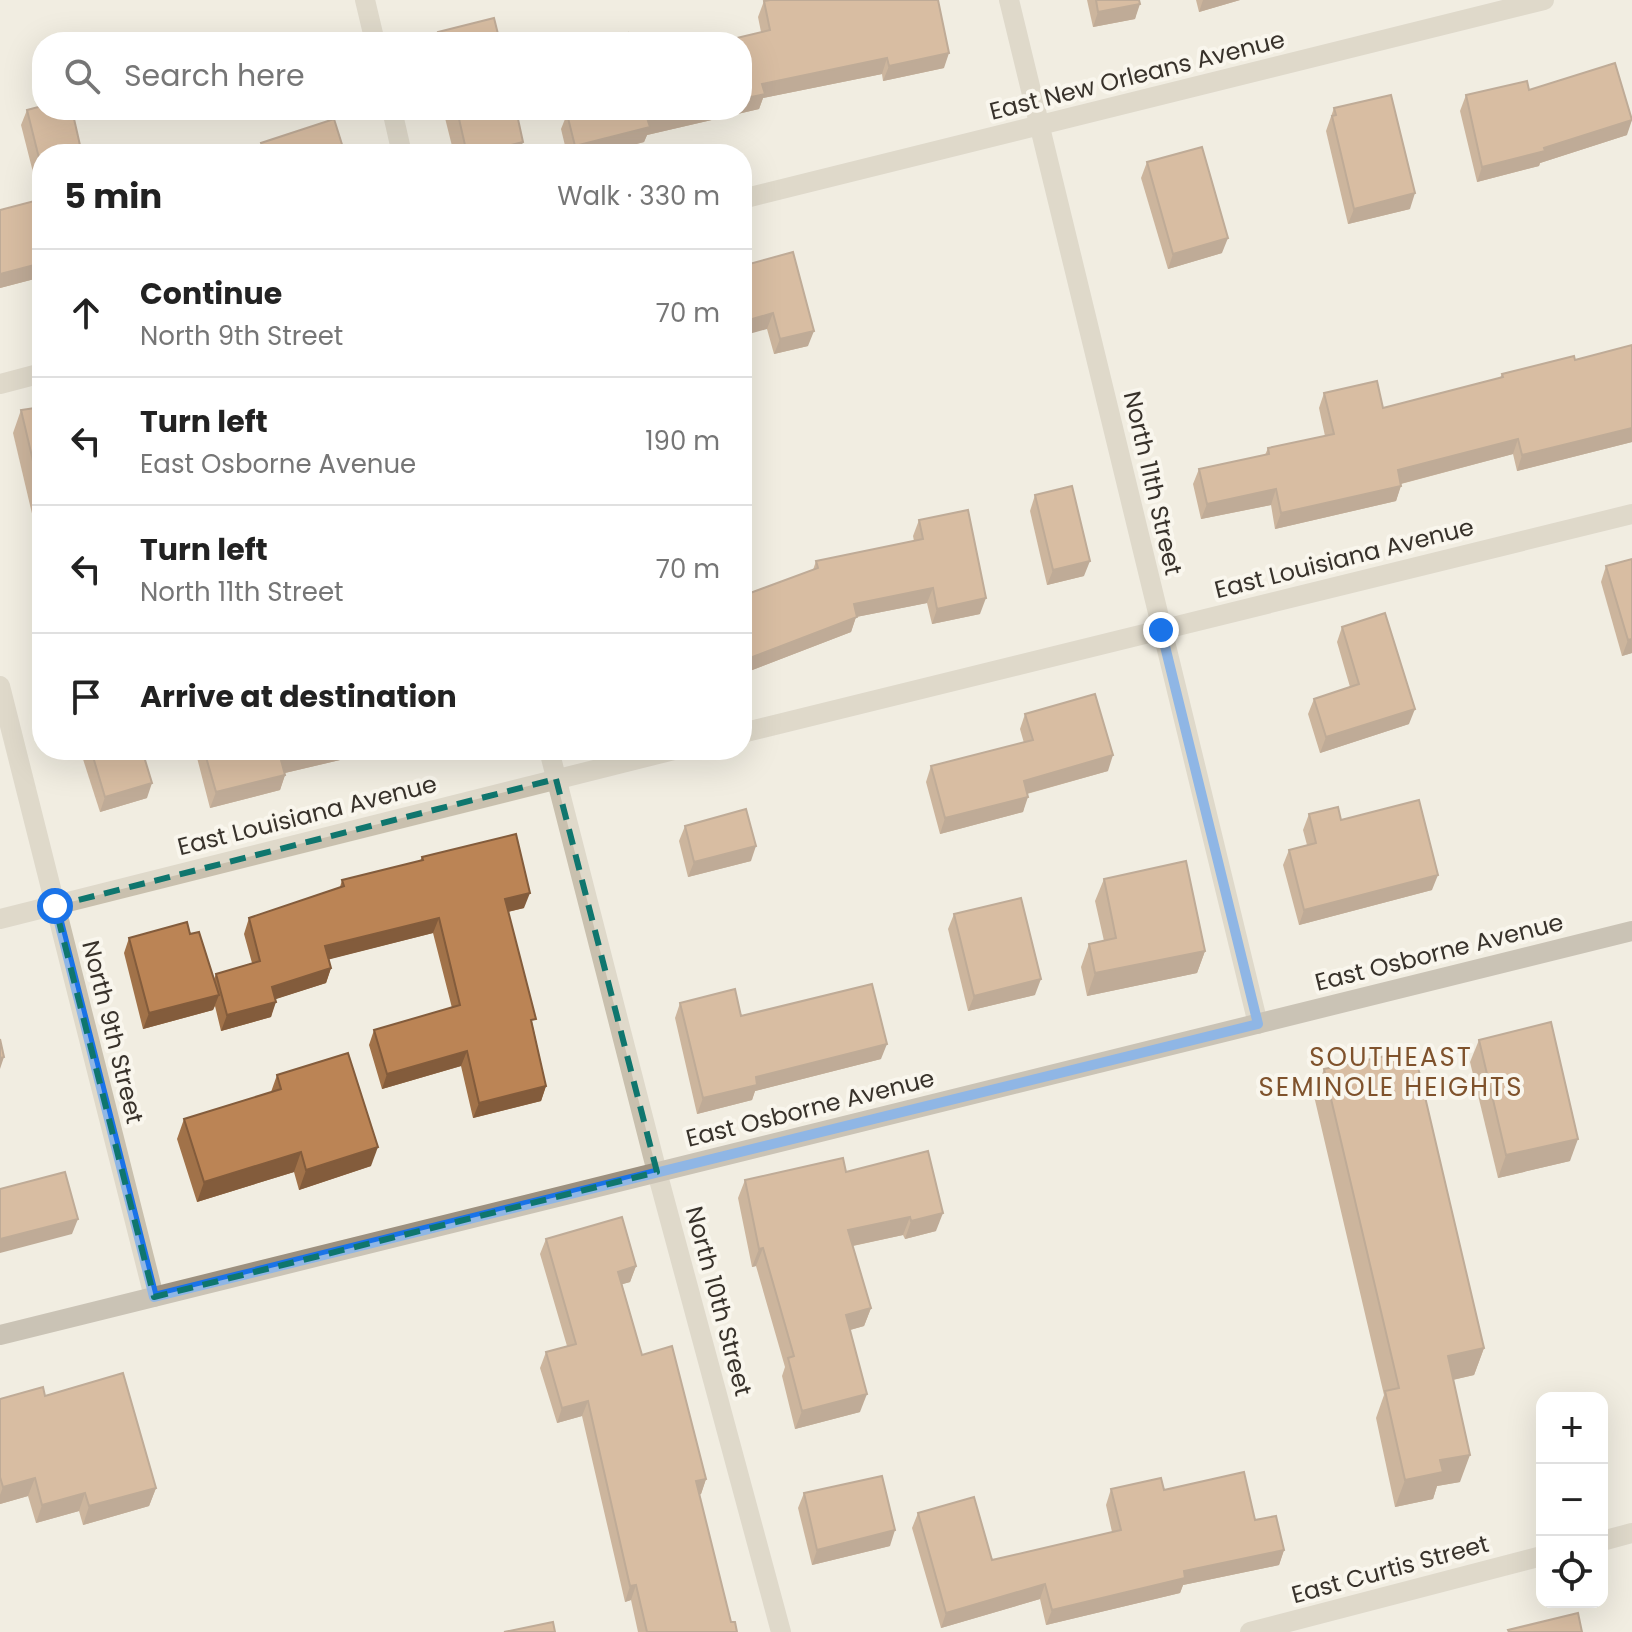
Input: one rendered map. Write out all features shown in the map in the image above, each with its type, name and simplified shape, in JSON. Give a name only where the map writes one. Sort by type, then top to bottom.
[{"type":"street","points":[[365,0],[373,32]]},
{"type":"street","name":"North 11th Street","points":[[1009,0],[1258,1024]]},
{"type":"street","name":"East New Orleans Avenue","points":[[752,197],[1544,0]]},
{"type":"street","points":[[394,120],[400,144]]},
{"type":"street","points":[[0,384],[32,376]]},
{"type":"street","name":"East Louisiana Avenue","points":[[752,731],[1632,514]]},
{"type":"street","name":"North 9th Street","points":[[0,686],[154,1297]]},
{"type":"street","name":"North 10th Street","points":[[551,760],[657,1172],[781,1632]]},
{"type":"street","name":"East Louisiana Avenue","points":[[0,919],[633,760]]},
{"type":"street","name":"East Osborne Avenue","points":[[0,1335],[1632,931]]},
{"type":"street","points":[[1608,1539],[1632,1533]]},
{"type":"street","name":"East Curtis Street","points":[[1250,1632],[1536,1558]]},
{"type":"highlighted area","points":[[556,779],[657,1172],[154,1297],[55,906]]},
{"type":"building","points":[[938,0],[949,53],[889,66],[887,58],[762,84],[765,94],[752,97],[752,34],[770,30],[764,1]]},
{"type":"building","points":[[1096,0],[1139,0],[1140,4],[1098,12]]},
{"type":"building","points":[[494,18],[498,32],[438,32]]},
{"type":"building","points":[[1615,63],[1632,120],[1544,148],[1545,151],[1482,167],[1466,95],[1527,81],[1529,90]]},
{"type":"building","points":[[1391,95],[1415,193],[1354,209],[1332,116],[1336,115],[1334,108]]},
{"type":"building","points":[[32,109],[32,120],[74,120],[80,144],[36,144],[27,110]]},
{"type":"building","points":[[334,120],[342,144],[261,144]]},
{"type":"building","points":[[459,120],[518,120],[523,142],[465,144]]},
{"type":"building","points":[[568,120],[652,120],[648,121],[650,127],[574,144]]},
{"type":"building","points":[[1202,147],[1228,238],[1173,254],[1147,162]]},
{"type":"building","points":[[32,202],[32,266],[0,274],[0,210]]},
{"type":"building","points":[[793,252],[814,331],[780,339],[773,313],[752,319],[752,263]]},
{"type":"building","points":[[1632,345],[1632,428],[1522,455],[1518,439],[1398,470],[1401,486],[1281,513],[1276,489],[1207,504],[1199,469],[1269,454],[1268,448],[1334,434],[1324,393],[1377,381],[1383,408],[1503,377],[1502,374]]},
{"type":"building","points":[[32,408],[32,457],[21,410]]},
{"type":"building","points":[[1072,486],[1090,561],[1053,570],[1035,495]]},
{"type":"building","points":[[968,510],[986,598],[937,609],[933,588],[854,604],[857,617],[752,657],[752,592],[818,568],[816,561],[923,539],[919,520]]},
{"type":"building","points":[[1632,559],[1632,639],[1628,640],[1606,566]]},
{"type":"building","points":[[1385,613],[1415,709],[1326,737],[1314,699],[1359,684],[1342,627]]},
{"type":"building","points":[[1095,694],[1113,755],[1024,781],[1028,797],[945,818],[931,766],[1033,740],[1025,714]]},
{"type":"building","points":[[94,760],[145,760],[152,783],[105,797]]},
{"type":"building","points":[[207,760],[281,760],[285,775],[216,792]]},
{"type":"building","points":[[1419,800],[1438,875],[1304,910],[1289,850],[1316,843],[1309,814],[1338,807],[1341,820]]},
{"type":"building","points":[[746,809],[756,846],[694,862],[685,826]]},
{"type":"building","points":[[516,834],[530,893],[505,899],[536,1019],[531,1020],[546,1086],[479,1103],[467,1051],[387,1074],[374,1030],[460,1005],[439,918],[325,946],[331,968],[272,987],[276,1002],[227,1015],[216,974],[260,961],[249,918],[344,886],[342,880]]},
{"type":"building","points":[[1186,861],[1205,951],[1095,973],[1089,944],[1116,938],[1104,879]]},
{"type":"building","points":[[1021,898],[1041,979],[974,996],[954,914]]},
{"type":"building","points":[[187,922],[190,934],[199,932],[219,995],[149,1013],[129,938]]},
{"type":"building","points":[[872,984],[887,1044],[756,1077],[757,1085],[703,1098],[680,1003],[735,989],[741,1016]]},
{"type":"building","points":[[1551,1022],[1578,1139],[1506,1155],[1479,1040]]},
{"type":"building","points":[[1414,1050],[1484,1348],[1448,1356],[1470,1455],[1440,1460],[1443,1472],[1405,1480],[1385,1391],[1399,1388],[1324,1069]]},
{"type":"building","points":[[348,1053],[378,1147],[306,1170],[301,1152],[204,1182],[184,1119],[281,1089],[277,1075]]},
{"type":"building","points":[[928,1151],[943,1213],[848,1230],[871,1308],[846,1315],[867,1394],[802,1411],[788,1358],[794,1356],[763,1248],[759,1249],[745,1180],[843,1158],[846,1172]]},
{"type":"building","points":[[65,1172],[78,1219],[0,1239],[0,1189]]},
{"type":"building","points":[[622,1217],[636,1266],[618,1272],[642,1355],[672,1346],[706,1479],[696,1481],[731,1622],[735,1622],[737,1632],[647,1632],[636,1585],[630,1586],[588,1401],[562,1408],[546,1352],[576,1344],[546,1239]]},
{"type":"building","points":[[123,1373],[156,1488],[89,1506],[85,1493],[42,1505],[35,1478],[3,1487],[0,1477],[0,1399],[43,1387],[45,1396]]},
{"type":"building","points":[[1244,1472],[1255,1520],[1276,1516],[1284,1550],[1184,1571],[1185,1578],[1052,1610],[1045,1584],[946,1613],[918,1513],[974,1497],[992,1560],[1121,1530],[1111,1489],[1161,1478],[1164,1490]]},
{"type":"building","points":[[882,1476],[895,1530],[817,1550],[804,1493]]},
{"type":"building","points":[[1578,1613],[1582,1632],[1508,1630]]},
{"type":"building","points":[[553,1622],[555,1632],[504,1632]]},
{"type":"district","name":"SOUTHEAST SEMINOLE HEIGHTS","points":[[1391,1072]]},
{"type":"route","points":[[55,906],[154,1297],[1258,1024],[1161,630]]}]
